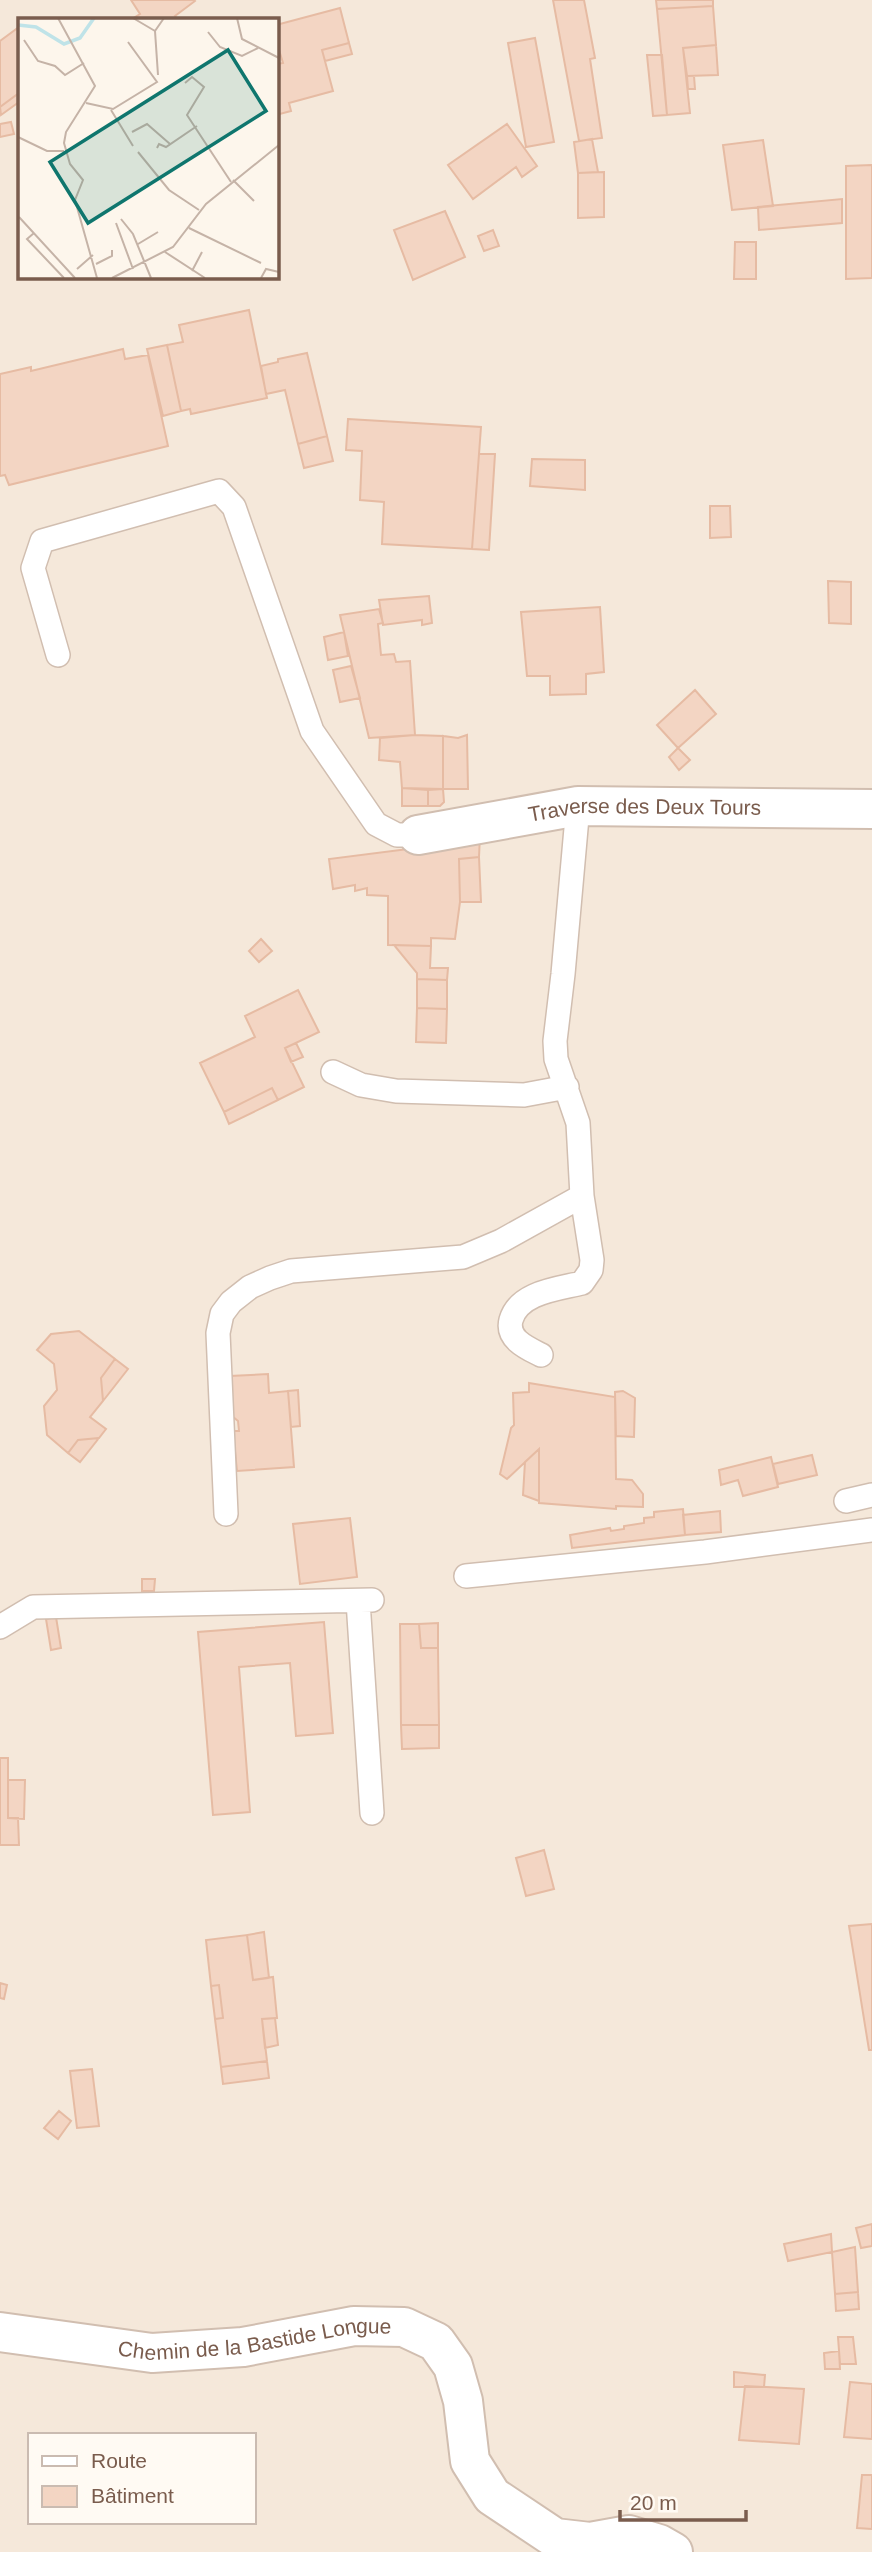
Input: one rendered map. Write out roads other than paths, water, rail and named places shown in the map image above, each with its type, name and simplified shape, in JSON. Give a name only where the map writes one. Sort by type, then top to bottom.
[{"type":"street","name":"Traverse des Deux Tours","points":[[418,835],[578,806],[872,809]]},
{"type":"street","name":"Chemin de la Bastide Longue","points":[[0,2332],[152,2353],[243,2347],[354,2326],[404,2327],[436,2342],[453,2366],[463,2401],[470,2461],[492,2496],[555,2538],[590,2542],[629,2535],[659,2544],[673,2552]]},
{"type":"lane","points":[[58,655],[33,568],[42,541],[219,491],[234,507],[312,731],[376,824],[397,835],[418,835]]},
{"type":"lane","points":[[541,1355],[523,1346],[513,1336],[509,1326],[513,1314],[521,1303],[542,1293],[582,1283],[587,1277],[592,1260],[582,1196],[578,1124],[556,1059],[555,1041],[578,806]]},
{"type":"lane","points":[[333,1072],[361,1085],[396,1091],[524,1096],[567,1087]]},
{"type":"lane","points":[[226,1514],[218,1333],[222,1314],[231,1302],[250,1287],[291,1271],[463,1257],[501,1241],[582,1196]]},
{"type":"lane","points":[[846,1501],[872,1495]]},
{"type":"lane","points":[[466,1576],[705,1552],[872,1530]]},
{"type":"lane","points":[[0,1627],[33,1606],[365,1601],[372,1813]]}]
